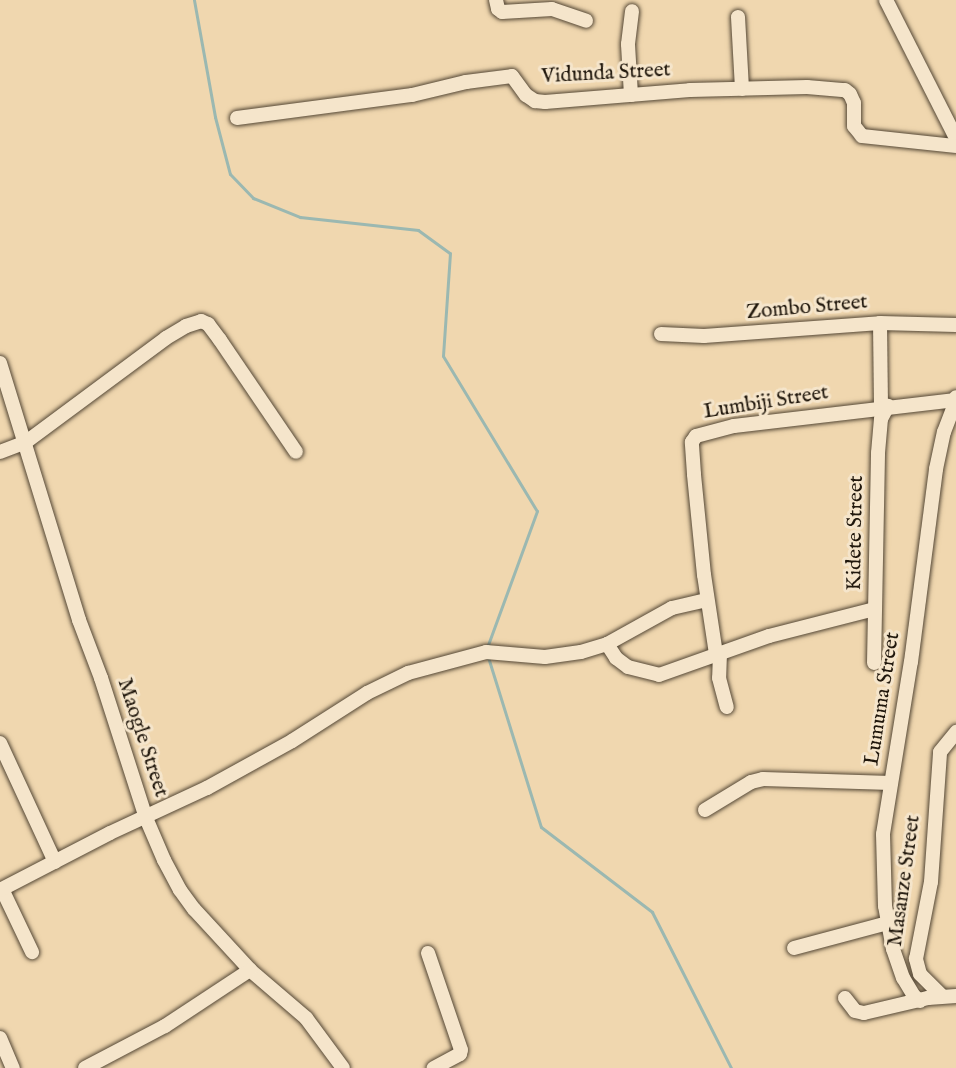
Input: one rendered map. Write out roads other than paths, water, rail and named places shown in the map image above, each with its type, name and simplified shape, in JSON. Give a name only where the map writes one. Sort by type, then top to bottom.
[{"type":"street","points":[[496,0],[498,9],[502,12],[552,9],[586,21]]},
{"type":"street","points":[[886,0],[956,138]]},
{"type":"street","points":[[631,95],[628,44],[632,11]]},
{"type":"street","points":[[738,17],[742,89]]},
{"type":"street","name":"Vidunda Street","points":[[237,118],[412,95],[495,76],[512,76],[526,95],[535,101],[807,87],[845,90],[850,94],[854,103],[854,126],[862,136],[956,146]]},
{"type":"street","points":[[0,452],[26,442],[166,338],[186,326],[201,321],[208,324],[220,340],[296,452]]},
{"type":"street","name":"Zombo Street","points":[[661,334],[704,336],[880,323],[956,325]]},
{"type":"street","name":"Kidete Street","points":[[874,663],[878,453],[884,407],[880,323]]},
{"type":"street","name":"Maogle Street","points":[[0,363],[26,442],[68,586],[146,818],[180,890],[250,970],[306,1018],[343,1068]]},
{"type":"street","name":"Lumbiji Street","points":[[727,707],[719,678],[718,654],[707,600],[692,451],[692,442],[696,436],[734,426],[956,399]]},
{"type":"street","name":"Lumuma Street","points":[[920,1000],[914,996],[903,978],[887,923],[883,852],[936,469],[944,432],[956,399]]},
{"type":"street","points":[[32,952],[1,890],[257,761],[367,693],[408,673],[486,652],[560,657],[607,644],[672,608],[707,600]]},
{"type":"street","points":[[607,644],[622,662],[650,675],[670,672],[790,630],[875,609]]},
{"type":"street","name":"Masanze Street","points":[[949,996],[920,974],[916,958],[931,882],[940,752],[956,732]]},
{"type":"street","points":[[0,743],[55,862]]},
{"type":"street","points":[[705,810],[751,782],[763,779],[891,783]]},
{"type":"street","points":[[794,948],[887,923]]},
{"type":"street","points":[[428,953],[461,1050],[460,1054],[434,1068]]},
{"type":"street","points":[[85,1068],[165,1026],[250,970]]},
{"type":"street","points":[[844,998],[855,1011],[864,1013],[949,996]]},
{"type":"street","points":[[0,1038],[13,1068]]},
{"type":"waterway","points":[[194,0],[215,117],[230,174],[253,198],[300,217],[418,230],[450,253],[443,356],[537,511],[487,648]]},
{"type":"waterway","points":[[488,657],[541,827],[652,912],[731,1068]]}]
